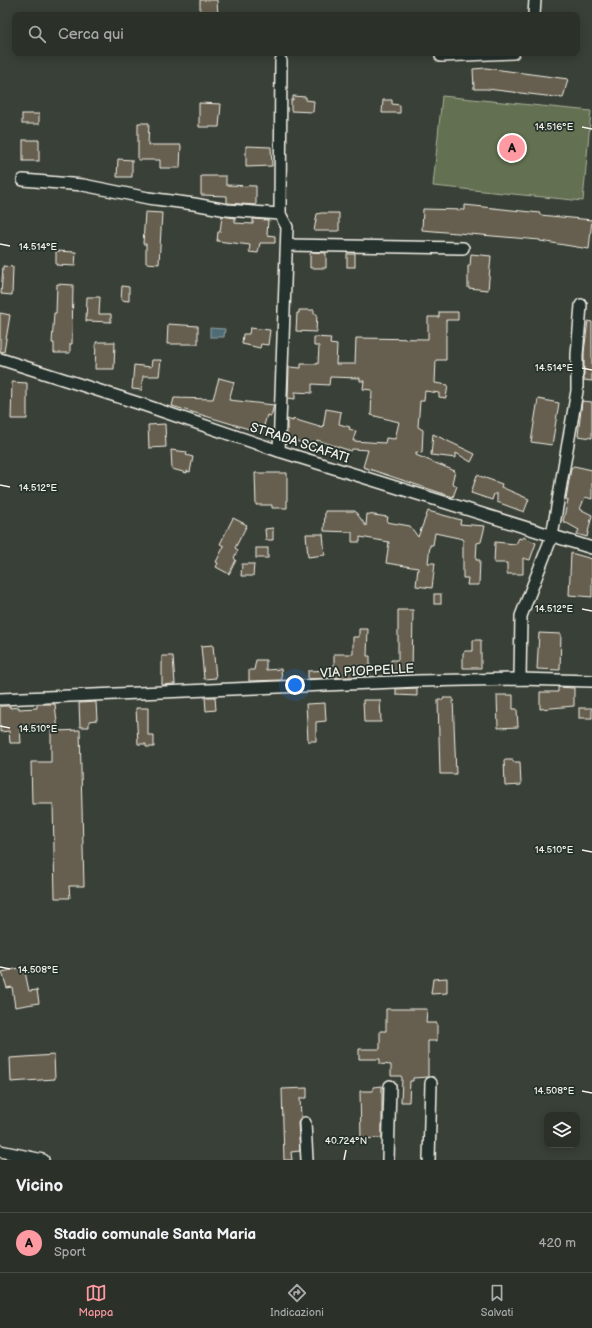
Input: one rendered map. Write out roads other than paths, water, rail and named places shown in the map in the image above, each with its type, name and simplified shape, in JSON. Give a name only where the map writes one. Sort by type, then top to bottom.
[{"type":"street","points":[[534,12],[535,0]]},
{"type":"street","points":[[279,451],[281,354],[287,245],[287,227],[280,214],[281,61]]},
{"type":"street","points":[[23,180],[83,185],[148,198],[227,210],[280,214]]},
{"type":"street","points":[[287,245],[463,248]]},
{"type":"street","points":[[520,679],[521,616],[552,536],[577,391],[577,355],[581,305]]},
{"type":"street","name":"STRADA SCAFATI","points":[[0,359],[144,405],[279,451],[592,548]]},
{"type":"street","name":"VIA PIOPPELLE","points":[[0,699],[418,681],[520,679],[592,681]]},
{"type":"street","points":[[429,1160],[431,1082]]},
{"type":"street","points":[[388,1160],[390,1086]]},
{"type":"street","points":[[305,1123],[307,1160]]},
{"type":"street","points":[[0,1151],[43,1160]]},
{"type":"water","points":[[210,328],[225,329],[224,337],[210,337]]},
{"type":"place","name":"Stadio comunale Santa Maria","points":[[512,148]]}]
